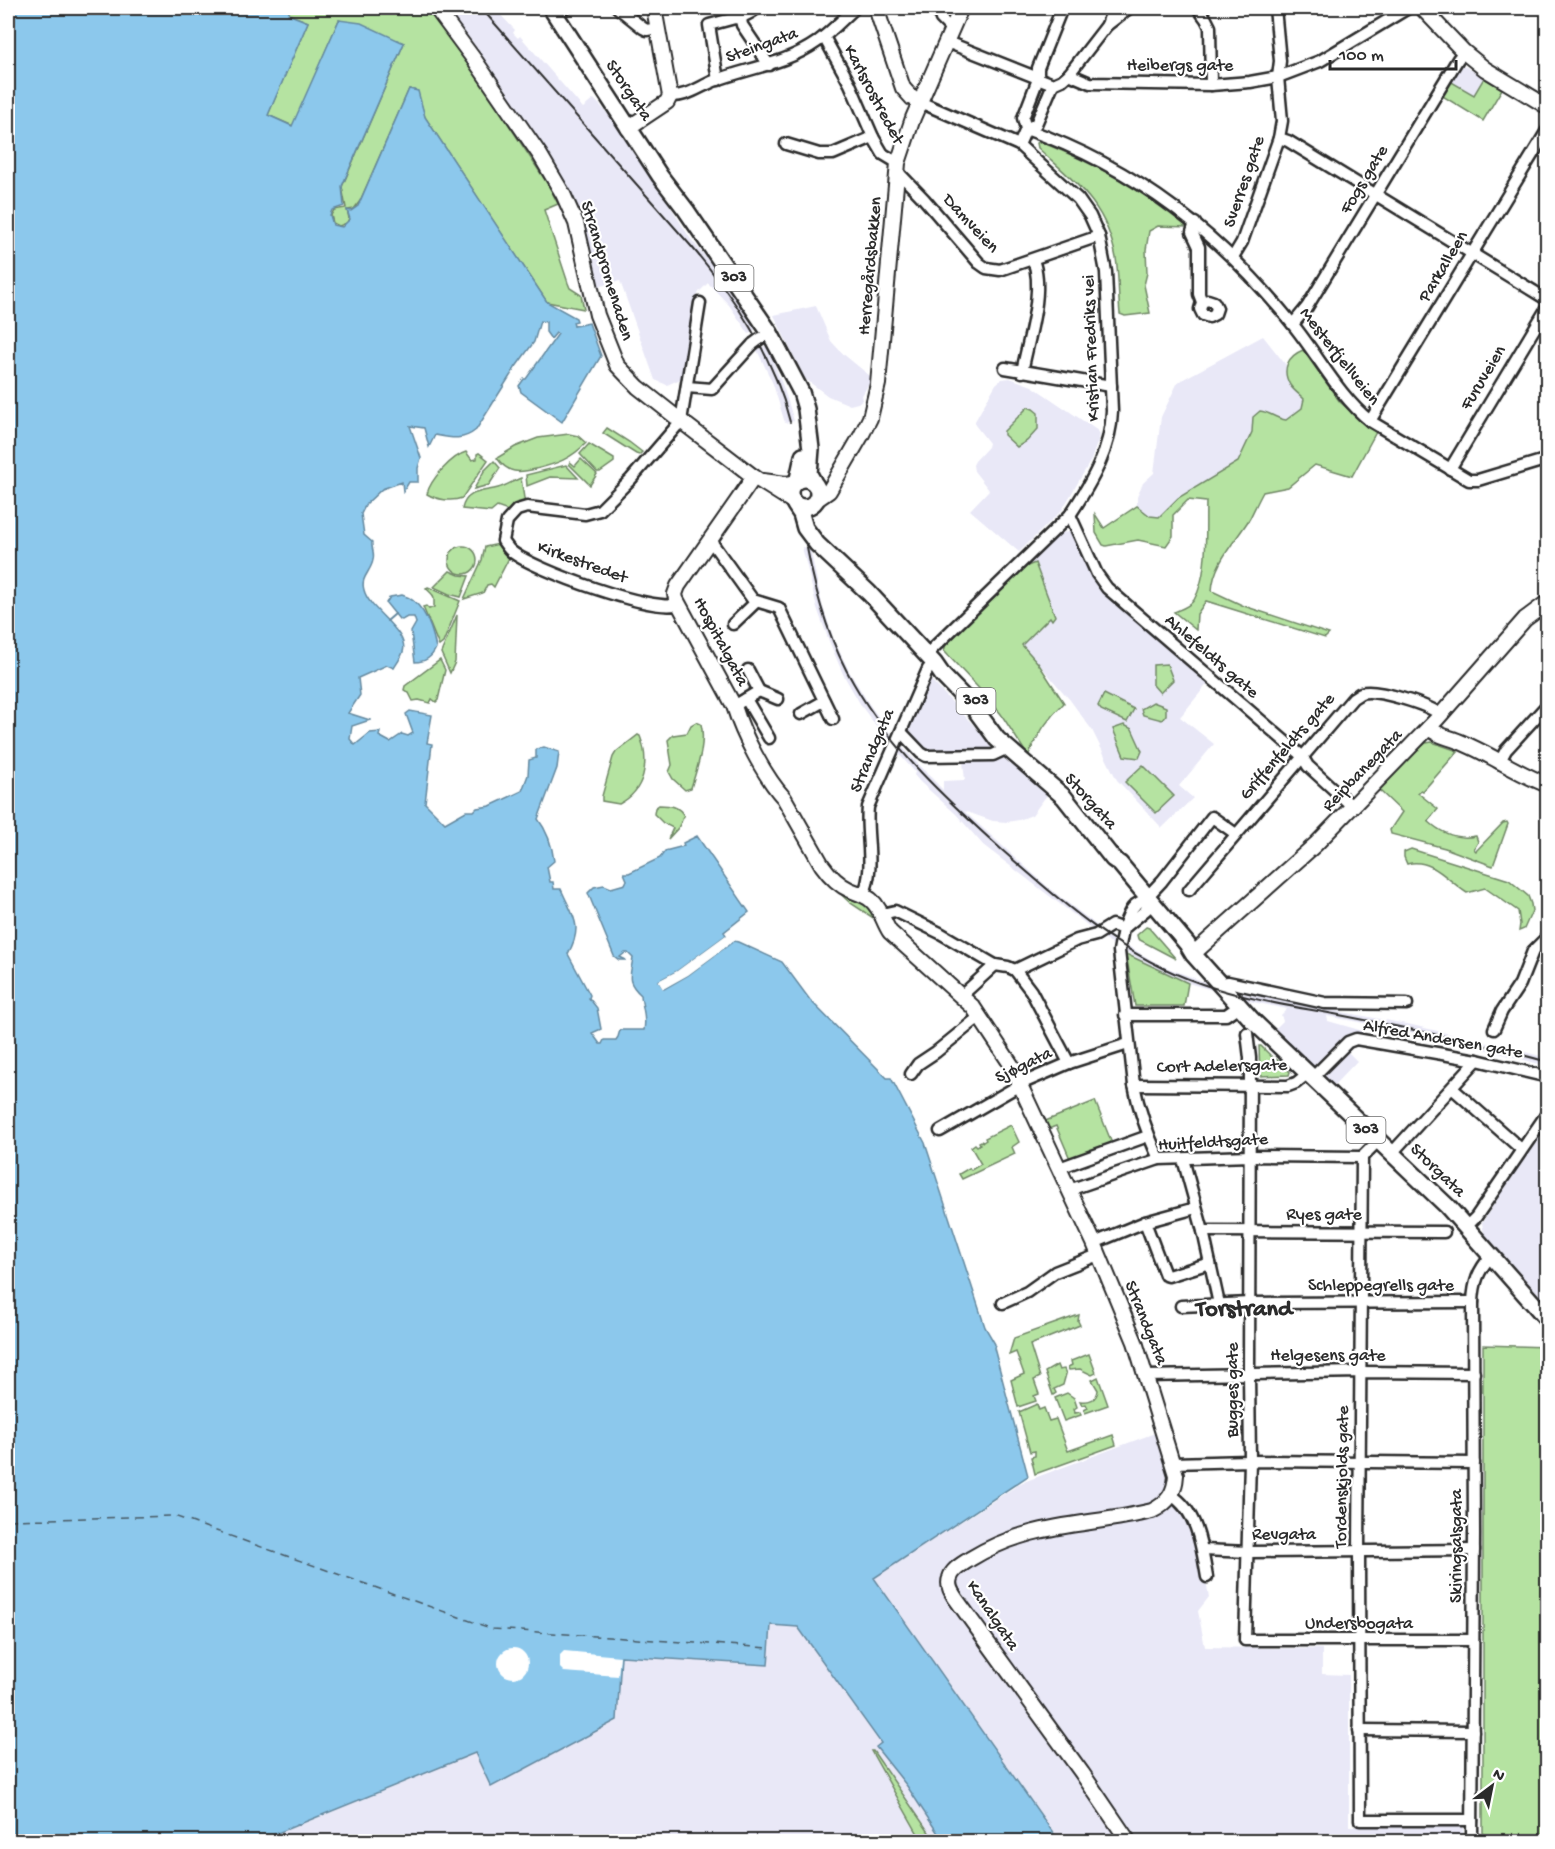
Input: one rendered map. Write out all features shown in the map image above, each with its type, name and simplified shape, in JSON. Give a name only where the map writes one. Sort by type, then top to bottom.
[{"type":"main road","name":"Strandpromenaden","points":[[436,8],[540,155],[563,194],[576,223],[597,315],[617,365],[638,387],[681,421],[794,503]]},
{"type":"main road","points":[[632,125],[667,102],[670,96],[654,8]]},
{"type":"main road","points":[[876,8],[903,88],[912,98],[920,102]]},
{"type":"main road","name":"Herregårdsbakken","points":[[808,489],[829,491],[870,418],[878,384],[897,167],[913,118],[961,8]]},
{"type":"main road","points":[[1422,8],[1464,52],[1485,69],[1548,107]]},
{"type":"main road","name":"Storgata","points":[[559,9],[675,195],[750,301],[770,333],[801,392],[806,409],[811,448],[808,489],[814,526],[830,556]]},
{"type":"main road","points":[[677,599],[678,586],[757,478],[808,489],[804,507],[794,503]]},
{"type":"main road","name":"303","points":[[794,503],[789,492],[808,489]]},
{"type":"main road","name":"Storgata","points":[[794,503],[801,514],[805,528],[817,544],[869,593],[930,659],[948,671],[984,710],[1004,738],[1008,748],[1024,765],[1064,797],[1113,860],[1120,864],[1183,948],[1193,954],[1239,1006],[1466,1227],[1548,1320]]},
{"type":"main road","name":"Hospitalgata","points":[[677,599],[740,703],[745,721],[778,780],[784,798],[813,852],[826,872],[846,888],[863,895]]},
{"type":"main road","name":"Reipbanegata","points":[[1193,954],[1287,871],[1353,807],[1436,720],[1525,619],[1548,602]]},
{"type":"main road","points":[[1436,720],[1438,736],[1457,740],[1498,763],[1548,785]]},
{"type":"main road","name":"Strandgata","points":[[863,895],[888,912],[885,926],[890,932],[967,1001],[976,1019],[1008,1058],[1016,1072],[1136,1342],[1176,1475],[1171,1495]]},
{"type":"main road","name":"Kanalgata","points":[[1129,1842],[956,1599],[950,1588],[950,1577],[953,1571],[964,1563],[1008,1539],[1043,1529],[1152,1511],[1167,1502],[1171,1495]]},
{"type":"street","points":[[618,8],[643,28],[647,30],[658,28]]},
{"type":"street","points":[[718,80],[709,25],[735,18],[741,19],[756,8]]},
{"type":"street","name":"Steingata","points":[[670,96],[678,97],[718,80],[769,65],[801,51],[824,37],[855,8]]},
{"type":"street","points":[[937,8],[949,36],[1053,84],[1069,74],[1107,25],[1113,8]]},
{"type":"street","points":[[1019,145],[1026,129],[1024,114],[1038,79],[1038,68],[1062,8]]},
{"type":"street","points":[[1107,25],[1129,8]]},
{"type":"street","points":[[1198,8],[1210,27],[1211,85]]},
{"type":"street","name":"Sverres gate","points":[[1233,257],[1242,242],[1279,138],[1282,104],[1278,77],[1280,61],[1275,8]]},
{"type":"street","name":"Heibergs gate","points":[[1069,74],[1090,83],[1211,85],[1278,77],[1320,61],[1408,8]]},
{"type":"street","points":[[741,19],[747,33],[769,65]]},
{"type":"street","name":"Karlsrostredet","points":[[824,37],[850,84],[873,137],[883,154],[897,167]]},
{"type":"street","name":"Fogs gate","points":[[1293,324],[1307,307],[1464,52]]},
{"type":"street","points":[[1026,129],[1036,124],[1053,84]]},
{"type":"street","name":"Kristian Fredriks vei","points":[[920,102],[1019,145],[1078,199],[1090,216],[1099,236],[1106,272],[1111,386],[1109,441],[1071,515],[930,659]]},
{"type":"street","name":"Mesterfjellveien","points":[[1026,129],[1084,152],[1105,163],[1145,187],[1195,223],[1233,257],[1293,324],[1356,410],[1370,422],[1469,480],[1478,480],[1548,459]]},
{"type":"street","name":"Parkalleen","points":[[1370,422],[1548,129]]},
{"type":"street","points":[[786,144],[819,153],[833,154],[873,137]]},
{"type":"street","points":[[1279,138],[1288,141],[1548,300]]},
{"type":"street","name":"Damveien","points":[[897,167],[979,263],[986,268],[1000,270],[1099,236]]},
{"type":"street","points":[[1195,223],[1192,232],[1199,247],[1199,294],[1202,302]]},
{"type":"street","points":[[1022,372],[1036,302],[1037,269],[1033,260]]},
{"type":"street","points":[[681,421],[700,303]]},
{"type":"street","name":"Furuveien","points":[[1450,469],[1548,306]]},
{"type":"street","points":[[687,387],[712,389],[760,339]]},
{"type":"street","points":[[1005,368],[1111,386]]},
{"type":"street","name":"Kirkestredet","points":[[677,599],[652,602],[621,596],[567,579],[528,562],[510,551],[503,541],[507,521],[517,510],[526,507],[585,514],[605,506],[681,421]]},
{"type":"street","name":"Ahlefeldts gate","points":[[1071,515],[1097,574],[1107,588],[1302,756],[1308,766],[1353,807]]},
{"type":"street","points":[[710,540],[756,602],[779,608],[833,719]]},
{"type":"street","points":[[733,624],[756,602]]},
{"type":"street","name":"Strandgata","points":[[863,895],[869,874],[868,807],[928,669],[930,659]]},
{"type":"street","name":"Hospitalgata","points":[[748,670],[759,692],[778,699]]},
{"type":"street","name":"Hospitalgata","points":[[759,692],[740,703],[769,738]]},
{"type":"street","name":"Griffenfeldts gate","points":[[1189,891],[1302,756],[1360,693],[1386,695],[1430,707],[1436,720]]},
{"type":"street","points":[[801,714],[824,702]]},
{"type":"street","points":[[1498,763],[1506,750],[1548,704]]},
{"type":"street","points":[[901,732],[926,756],[993,755],[1008,748]]},
{"type":"street","points":[[1159,1159],[1138,1106],[1134,1084],[1121,981],[1121,934],[1132,907],[1146,901],[1212,817],[1236,834]]},
{"type":"street","points":[[888,912],[940,933],[995,965],[1016,970],[1031,990],[1069,1063]]},
{"type":"street","points":[[1016,970],[1077,940],[1096,935],[1112,925],[1121,934]]},
{"type":"street","points":[[1494,1029],[1502,1011],[1520,984],[1533,951],[1548,936]]},
{"type":"street","points":[[960,997],[995,965]]},
{"type":"street","points":[[1219,983],[1228,982],[1325,1003],[1407,1004]]},
{"type":"street","points":[[1125,1015],[1226,1015],[1239,1006]]},
{"type":"street","points":[[910,1074],[918,1064],[976,1019]]},
{"type":"street","name":"Bugges gate","points":[[1245,1640],[1250,1461],[1250,1058],[1247,1033]]},
{"type":"street","name":"Alfred Andersen gate","points":[[1310,1076],[1348,1042],[1356,1039],[1477,1060],[1548,1077]]},
{"type":"street","name":"Sjøgata","points":[[940,1131],[1020,1085],[1069,1063],[1128,1044]]},
{"type":"street","points":[[1391,1154],[1477,1060]]},
{"type":"street","name":"Cort Adelersgate","points":[[1134,1084],[1288,1086],[1310,1076]]},
{"type":"street","points":[[1452,1088],[1521,1149]]},
{"type":"street","points":[[1466,1227],[1476,1217],[1548,1112]]},
{"type":"street","points":[[1059,1168],[1148,1136]]},
{"type":"street","points":[[1362,1157],[1378,1141]]},
{"type":"street","name":"Huitfeldtsgate","points":[[1070,1190],[1159,1159],[1250,1156],[1362,1157]]},
{"type":"street","name":"Tordenskjolds gate","points":[[1362,1157],[1359,1552],[1360,1820],[1472,1820]]},
{"type":"street","points":[[1183,1158],[1203,1231],[1219,1304]]},
{"type":"street","points":[[1003,1303],[1027,1292],[1055,1272],[1145,1222],[1196,1208]]},
{"type":"street","points":[[1145,1222],[1165,1275],[1210,1263]]},
{"type":"street","name":"Ryes gate","points":[[1203,1231],[1444,1232]]},
{"type":"street","name":"Skiringsalsgata","points":[[1472,1842],[1473,1302],[1474,1285],[1479,1271],[1491,1256]]},
{"type":"street","name":"Schleppegrells gate","points":[[1181,1306],[1250,1303],[1473,1302]]},
{"type":"street","name":"Helgesens gate","points":[[1147,1376],[1249,1373],[1474,1373]]},
{"type":"street","points":[[1173,1463],[1360,1461],[1474,1463]]},
{"type":"street","points":[[1171,1495],[1181,1501],[1190,1512],[1203,1551],[1207,1577]]},
{"type":"street","name":"Revgata","points":[[1203,1551],[1474,1550]]},
{"type":"street","name":"Undersbogata","points":[[1245,1640],[1473,1640]]},
{"type":"street","points":[[1359,1730],[1473,1731]]},
{"type":"shaded area","points":[[441,8],[494,8],[515,30],[513,33],[518,38],[520,36],[583,108],[594,99],[600,105],[626,135],[690,238],[724,279],[757,328],[749,334],[729,305],[708,283],[697,297],[685,377],[667,385],[655,380],[620,281],[597,287],[577,210],[566,184],[472,46]]},
{"type":"shaded area","points":[[1461,64],[1502,89],[1483,121],[1441,95]]},
{"type":"shaded area","points":[[816,306],[831,341],[870,376],[870,382],[861,397],[863,399],[858,403],[850,405],[828,396],[804,378],[774,315]]},
{"type":"shaded area","points":[[1263,336],[1316,403],[1238,462],[1178,498],[1159,517],[1150,516],[1137,506],[1137,496],[1143,483],[1154,473],[1161,417],[1178,382]]},
{"type":"shaded area","points":[[767,345],[794,421],[785,423],[773,384],[757,350]]},
{"type":"shaded area","points":[[1010,378],[1032,386],[1098,431],[1100,435],[1091,460],[1062,510],[1019,552],[970,510],[989,490],[974,471],[975,461],[989,443],[975,425],[975,421],[996,384],[1002,379]]},
{"type":"shaded area","points":[[1071,532],[1077,539],[1101,589],[1209,682],[1180,717],[1214,744],[1179,786],[1193,798],[1162,828],[1117,780],[1092,730],[1070,700],[984,606],[1058,533]]},
{"type":"shaded area","points":[[802,547],[810,548],[822,604],[834,640],[849,671],[892,736],[943,790],[943,781],[965,780],[962,753],[927,752],[906,730],[931,680],[1010,764],[1050,791],[1032,815],[1019,820],[993,821],[964,811],[1050,889],[1109,935],[1160,965],[1210,984],[1245,994],[1412,1025],[1518,1050],[1547,1058],[1547,1066],[1451,1040],[1327,1016],[1328,1021],[1363,1031],[1346,1050],[1357,1061],[1333,1086],[1275,1029],[1283,1021],[1281,1015],[1287,1009],[1253,1002],[1188,983],[1156,969],[1112,944],[983,845],[956,814],[920,782],[914,775],[915,772],[888,742],[862,707],[843,674],[817,608]]},
{"type":"shaded area","points":[[1547,1121],[1547,1304],[1484,1233],[1482,1223]]},
{"type":"shaded area","points":[[1155,1433],[1187,1520],[1207,1586],[1209,1597],[1198,1611],[1205,1647],[1322,1649],[1322,1674],[1349,1675],[1349,1826],[1463,1826],[1463,1841],[1060,1841],[874,1578],[1021,1483]]},
{"type":"shaded area","points":[[771,1625],[798,1627],[881,1744],[876,1747],[907,1786],[943,1841],[258,1842],[475,1753],[491,1786],[618,1676],[620,1656],[768,1665]]},
{"type":"green space","points":[[291,8],[313,8],[321,11],[323,8],[427,8],[458,46],[507,115],[507,122],[549,186],[558,204],[544,210],[570,288],[581,295],[584,309],[547,302],[425,117],[417,91],[409,89],[360,201],[354,209],[347,210],[349,218],[347,223],[339,226],[333,223],[331,215],[334,210],[346,208],[342,187],[404,43],[339,20],[293,126],[268,115],[308,22],[288,14]]},
{"type":"green space","points":[[1484,78],[1502,89],[1483,121],[1441,95],[1450,81],[1474,95]]},
{"type":"green space","points":[[1037,143],[1078,158],[1121,180],[1187,227],[1158,226],[1149,231],[1146,250],[1147,273],[1144,285],[1150,313],[1125,316],[1120,314],[1116,258],[1105,223],[1088,196],[1038,148]]},
{"type":"green space","points":[[1303,350],[1340,402],[1376,432],[1352,476],[1315,465],[1288,487],[1263,492],[1250,518],[1216,571],[1212,591],[1244,606],[1329,634],[1325,638],[1206,601],[1197,614],[1196,630],[1174,612],[1185,608],[1192,602],[1199,590],[1204,565],[1206,502],[1188,500],[1173,515],[1173,536],[1166,546],[1138,540],[1103,545],[1096,533],[1095,514],[1104,528],[1137,506],[1150,516],[1159,517],[1178,498],[1238,462],[1252,432],[1253,417],[1260,411],[1286,420],[1302,408],[1304,399],[1290,385],[1286,368],[1290,359]]},
{"type":"green space","points":[[1028,407],[1038,413],[1038,429],[1027,441],[1017,447],[1004,435],[1004,431]]},
{"type":"green space","points":[[607,428],[642,452],[639,455],[636,454],[603,433]]},
{"type":"green space","points":[[569,434],[578,436],[586,443],[569,457],[550,465],[514,471],[505,467],[497,458],[515,447],[538,438]]},
{"type":"green space","points":[[589,444],[614,459],[614,462],[597,472],[580,454]]},
{"type":"green space","points":[[466,452],[472,460],[477,459],[479,453],[488,460],[462,498],[444,500],[427,494],[432,482],[442,469],[454,458]]},
{"type":"green space","points":[[581,459],[597,474],[590,485],[569,464],[570,462],[575,466]]},
{"type":"green space","points":[[494,461],[500,468],[489,485],[474,489],[484,471]]},
{"type":"green space","points":[[566,465],[578,478],[550,477],[527,486],[526,475]]},
{"type":"green space","points":[[521,478],[525,505],[508,511],[497,507],[491,512],[462,509],[471,495],[501,487]]},
{"type":"green space","points":[[499,544],[510,556],[494,587],[491,584],[487,585],[483,593],[464,599],[482,560],[485,547]]},
{"type":"green space","points":[[463,546],[473,550],[477,560],[473,570],[463,574],[453,570],[449,560],[453,550]]},
{"type":"green space","points":[[1035,563],[1055,616],[1052,620],[1050,617],[1022,645],[1038,663],[1064,703],[1043,728],[1028,756],[1001,714],[944,651],[946,644],[1025,567]]},
{"type":"green space","points":[[450,571],[469,576],[461,597],[434,587]]},
{"type":"green space","points":[[426,588],[460,601],[443,643],[439,646],[423,607],[426,606],[429,609],[434,607],[434,597]]},
{"type":"green space","points":[[457,615],[455,662],[450,673],[441,653]]},
{"type":"green space","points":[[440,660],[445,670],[438,700],[436,702],[432,699],[430,703],[413,701],[409,693],[404,690],[405,686]]},
{"type":"green space","points":[[1167,664],[1173,680],[1160,693],[1153,685],[1153,665]]},
{"type":"green space","points":[[1104,694],[1134,709],[1127,722],[1101,710],[1098,706]]},
{"type":"green space","points":[[1153,702],[1166,707],[1166,715],[1162,720],[1143,715],[1141,709]]},
{"type":"green space","points":[[696,722],[701,724],[702,748],[691,788],[685,790],[669,772],[672,765],[668,740],[673,735],[687,733],[691,725]]},
{"type":"green space","points":[[1124,725],[1132,729],[1142,751],[1139,758],[1124,756],[1113,729]]},
{"type":"green space","points":[[638,735],[645,756],[640,784],[635,792],[619,804],[602,801],[613,757]]},
{"type":"green space","points":[[1432,742],[1458,751],[1423,791],[1418,793],[1438,809],[1428,821],[1450,835],[1476,836],[1478,842],[1474,849],[1476,851],[1503,823],[1507,822],[1493,866],[1445,848],[1391,834],[1390,830],[1402,812],[1379,790],[1420,748]]},
{"type":"green space","points":[[1143,765],[1174,796],[1156,813],[1125,782]]},
{"type":"green space","points":[[659,805],[674,807],[684,816],[678,828],[668,839],[673,828],[663,823],[654,814],[655,808]]},
{"type":"green space","points":[[1411,849],[1509,880],[1528,896],[1531,904],[1532,911],[1524,929],[1519,931],[1518,911],[1485,888],[1467,893],[1432,867],[1416,863],[1407,864],[1404,852]]},
{"type":"green space","points":[[829,883],[867,901],[878,921],[849,902]]},
{"type":"green space","points":[[1146,927],[1176,959],[1138,939],[1137,935]]},
{"type":"green space","points":[[1126,954],[1188,983],[1184,1006],[1135,1006]]},
{"type":"green space","points":[[1259,1046],[1279,1061],[1277,1064],[1282,1069],[1284,1066],[1290,1072],[1289,1075],[1260,1076]]},
{"type":"green space","points":[[1095,1101],[1113,1146],[1071,1161],[1056,1126],[1046,1130],[1043,1122]]},
{"type":"green space","points":[[1011,1125],[1019,1142],[1012,1147],[1015,1154],[962,1179],[959,1174],[981,1164],[971,1147],[975,1144],[977,1146],[979,1142],[986,1140],[985,1138]]},
{"type":"green space","points":[[1079,1315],[1080,1325],[1030,1345],[1040,1377],[1034,1380],[1039,1394],[1034,1396],[1036,1401],[1018,1407],[1011,1380],[1024,1374],[1016,1352],[1009,1355],[1014,1338]]},
{"type":"green space","points":[[1483,1345],[1547,1347],[1547,1841],[1483,1841]]},
{"type":"green space","points":[[1089,1354],[1096,1373],[1092,1375],[1080,1369],[1069,1370],[1068,1367],[1072,1365],[1071,1361]]},
{"type":"green space","points":[[1057,1365],[1059,1370],[1064,1369],[1066,1374],[1063,1385],[1054,1389],[1056,1393],[1053,1395],[1045,1372]]},
{"type":"green space","points":[[1098,1377],[1108,1405],[1085,1413],[1084,1410],[1088,1408],[1080,1401],[1089,1401],[1096,1396],[1098,1390],[1092,1380]]},
{"type":"green space","points":[[1067,1393],[1074,1398],[1077,1407],[1074,1409],[1075,1413],[1080,1412],[1081,1415],[1064,1421],[1055,1398]]},
{"type":"green space","points":[[1037,1404],[1039,1410],[1044,1408],[1049,1421],[1056,1419],[1068,1451],[1113,1435],[1116,1445],[1035,1474],[1031,1457],[1035,1456],[1035,1451],[1030,1452],[1019,1412]]},
{"type":"green space","points":[[871,1751],[873,1751],[935,1841],[922,1841]]},
{"type":"water","points":[[8,8],[291,8],[288,14],[308,22],[268,115],[292,126],[339,20],[361,23],[404,43],[342,186],[344,206],[332,210],[330,215],[333,225],[342,227],[350,219],[347,210],[351,211],[358,206],[409,89],[418,91],[425,117],[547,302],[576,318],[577,321],[573,322],[574,326],[589,323],[601,356],[562,422],[521,392],[519,386],[558,334],[556,333],[551,339],[546,332],[546,322],[540,321],[534,342],[476,430],[462,437],[435,435],[429,447],[424,428],[410,426],[421,458],[418,482],[409,482],[403,492],[402,482],[382,489],[366,504],[361,514],[364,535],[372,542],[374,555],[363,582],[364,590],[373,606],[401,637],[404,644],[403,652],[394,668],[387,665],[358,678],[360,695],[348,713],[370,720],[352,726],[350,739],[355,745],[370,733],[380,732],[379,736],[390,742],[402,734],[408,736],[413,733],[406,714],[410,711],[432,715],[427,743],[432,744],[425,803],[445,823],[466,811],[490,806],[522,791],[528,775],[529,760],[536,758],[536,749],[544,747],[559,752],[557,768],[538,819],[551,844],[554,861],[547,867],[550,882],[553,882],[554,889],[561,889],[575,921],[575,936],[568,954],[590,995],[589,998],[597,1008],[601,1029],[592,1033],[600,1044],[604,1040],[616,1040],[620,1030],[644,1030],[645,1016],[641,995],[633,986],[630,978],[633,958],[628,953],[620,957],[626,960],[619,960],[614,956],[588,893],[594,887],[604,885],[611,888],[625,884],[627,880],[624,873],[629,873],[660,858],[665,851],[684,846],[683,843],[697,836],[749,912],[724,932],[726,935],[677,971],[658,981],[664,989],[688,975],[734,941],[738,942],[782,962],[810,1000],[887,1078],[891,1078],[925,1143],[985,1327],[995,1344],[994,1348],[1028,1476],[874,1578],[1059,1841],[943,1841],[907,1786],[876,1747],[881,1743],[798,1627],[771,1625],[768,1665],[621,1656],[617,1720],[491,1787],[475,1753],[258,1841],[8,1842]]},
{"type":"water","points":[[402,595],[416,603],[421,609],[432,632],[436,648],[422,661],[415,662],[411,632],[416,623],[414,617],[399,619],[386,603],[390,597]]},
{"type":"pier","points":[[726,935],[728,938],[679,973],[662,982],[664,985],[732,939],[734,941],[688,975],[663,989],[658,981],[677,971]]},
{"type":"pier","points":[[513,1648],[519,1649],[527,1657],[527,1669],[519,1677],[513,1678],[507,1677],[499,1669],[498,1663],[499,1657],[507,1649]]},
{"type":"pier","points":[[564,1651],[620,1656],[618,1676],[564,1672],[560,1668],[560,1655]]},
{"type":"waterway","points":[[387,621],[395,614]]},
{"type":"ferry route","points":[[8,1520],[174,1516],[493,1629],[769,1648]]},
{"type":"railway","points":[[481,8],[691,246],[723,286],[763,351],[774,374],[790,422]]},
{"type":"railway","points":[[807,548],[819,601],[837,652],[854,684],[885,731],[961,812],[1048,890],[1095,927],[1120,944],[1173,973],[1218,989],[1268,1002],[1441,1036],[1548,1062]]},
{"type":"district","name":"Torstrand","points":[[1244,1310]]}]
